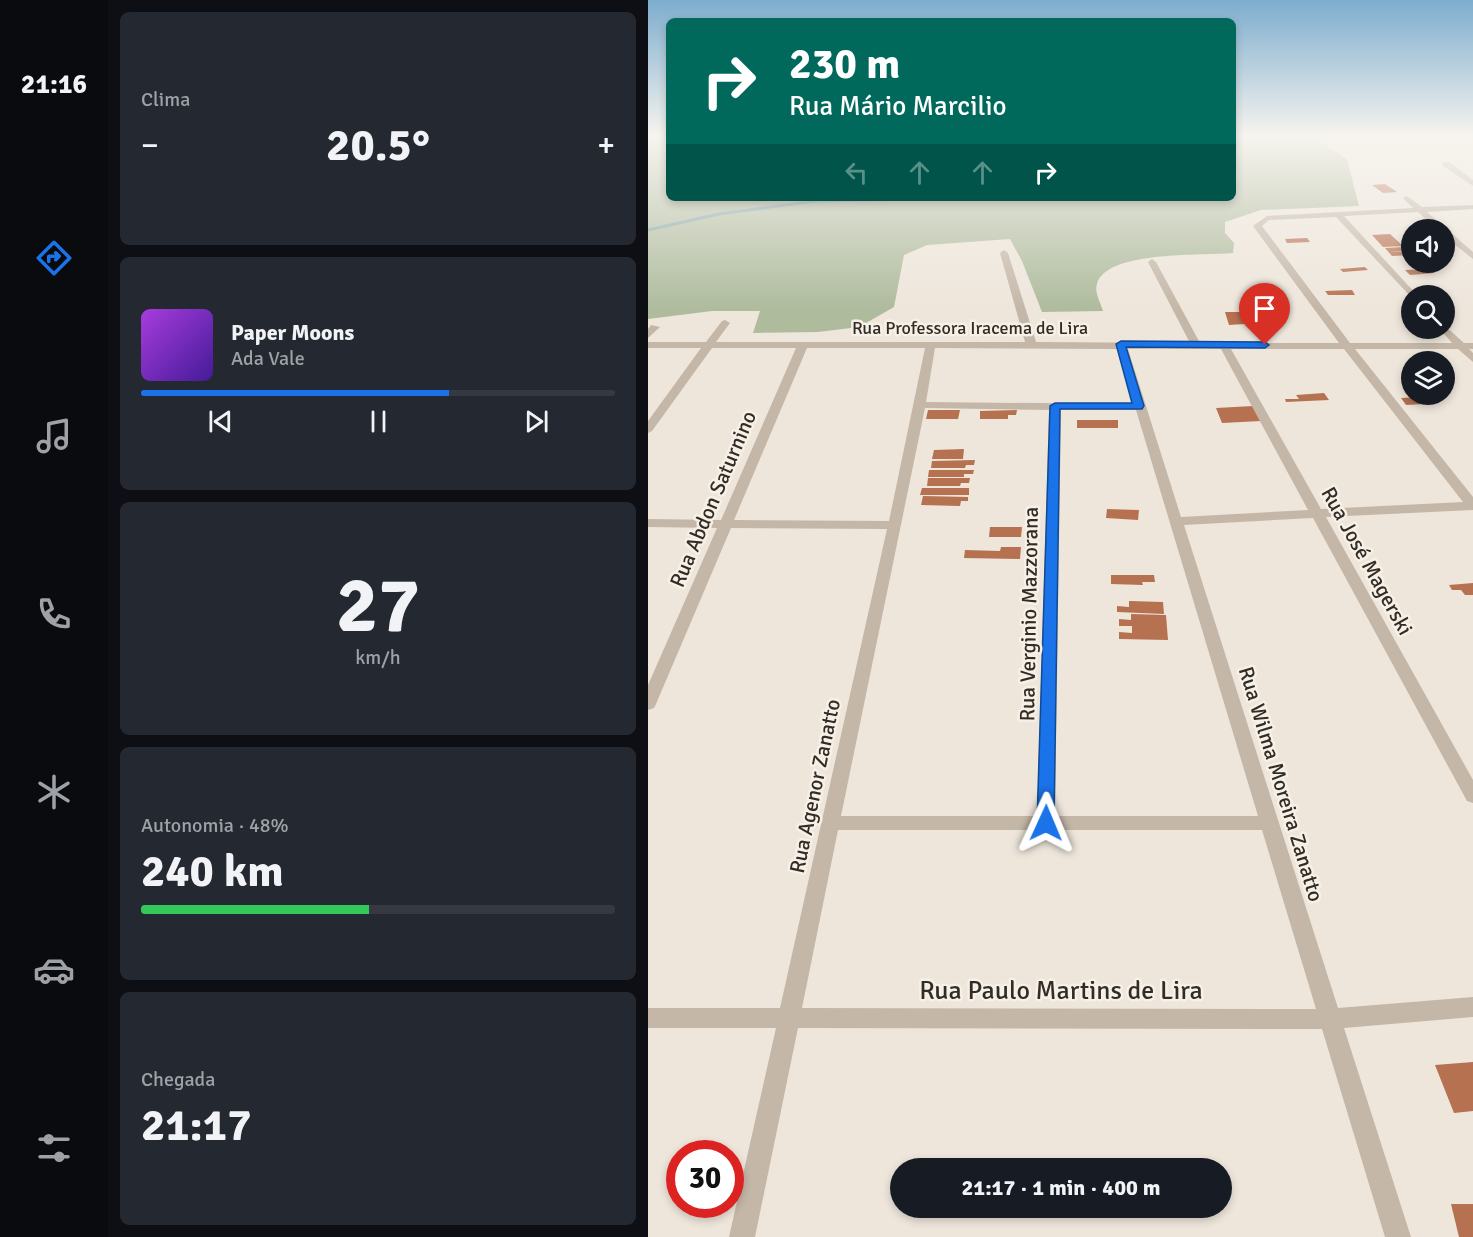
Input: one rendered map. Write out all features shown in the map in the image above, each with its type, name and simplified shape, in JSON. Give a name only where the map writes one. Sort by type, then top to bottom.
[{"type":"street","points":[[1407,198],[1431,219]]},
{"type":"street","points":[[1473,207],[1267,218],[1257,226],[1346,345],[1473,506]]},
{"type":"street","points":[[1337,213],[1404,285]]},
{"type":"street","points":[[1455,240],[1473,256]]},
{"type":"street","points":[[1004,253],[1031,344]]},
{"type":"street","points":[[1152,262],[1196,344]]},
{"type":"street","points":[[648,429],[725,323]]},
{"type":"street","points":[[1454,339],[1473,359]]},
{"type":"street","name":"Rua Agenor Zanatto","points":[[741,1237],[895,525],[931,344]]},
{"type":"street","name":"Rua Wilma Moreira Zanatto","points":[[1121,344],[1138,406],[1176,521],[1398,1237]]},
{"type":"street","name":"Rua Professora Iracema de Lira","points":[[648,345],[1473,346]]},
{"type":"street","name":"Rua Abdon Saturnino","points":[[648,704],[803,345]]},
{"type":"street","name":"Rua José Magerski","points":[[1224,345],[1473,796]]},
{"type":"street","points":[[920,405],[1138,406]]},
{"type":"street","name":"Rua Verginio Mazzorana","points":[[1046,823],[1055,406]]},
{"type":"street","points":[[1176,521],[1473,506]]},
{"type":"street","points":[[648,523],[895,525]]},
{"type":"street","points":[[831,823],[1269,823]]},
{"type":"street","name":"Rua Paulo Martins de Lira","points":[[648,1018],[1331,1019],[1473,1007]]},
{"type":"green space","points":[[648,195],[666,195],[666,201],[1236,201],[1236,195],[1356,195],[1359,206],[1261,210],[1225,222],[1225,233],[1234,243],[1233,253],[1157,257],[1118,265],[1104,273],[1096,287],[1103,311],[1042,312],[1022,261],[1010,239],[927,245],[904,255],[894,307],[859,327],[818,332],[753,333],[760,311],[712,311],[648,319]]},
{"type":"building","points":[[1390,234],[1401,246],[1383,247],[1372,235]]},
{"type":"building","points":[[1307,238],[1310,242],[1287,243],[1285,239]]},
{"type":"building","points":[[1401,247],[1401,251],[1391,252],[1401,251],[1401,256],[1392,256],[1385,248]]},
{"type":"building","points":[[1365,267],[1368,270],[1343,272],[1340,269]]},
{"type":"building","points":[[1408,273],[1435,273],[1410,275]]},
{"type":"building","points":[[1352,290],[1355,295],[1328,295],[1325,291]]},
{"type":"building","points":[[1260,311],[1271,311],[1279,323],[1267,324]]},
{"type":"building","points":[[1225,312],[1254,312],[1257,320],[1243,320],[1245,324],[1229,325]]},
{"type":"building","points":[[1324,393],[1329,400],[1286,402],[1285,399],[1299,399],[1296,395]]},
{"type":"building","points":[[1253,406],[1261,421],[1222,423],[1216,408]]},
{"type":"building","points":[[928,410],[960,410],[958,419],[926,419]]},
{"type":"building","points":[[1017,410],[1016,415],[1008,415],[1008,419],[980,419],[980,411]]},
{"type":"building","points":[[1077,420],[1118,420],[1118,428],[1077,428]]},
{"type":"building","points":[[964,449],[963,459],[932,459],[934,450]]},
{"type":"building","points":[[975,460],[974,465],[966,465],[965,468],[931,468],[932,461]]},
{"type":"building","points":[[929,470],[974,470],[973,474],[964,474],[964,477],[928,477]]},
{"type":"building","points":[[928,478],[970,478],[969,483],[961,483],[960,486],[927,486]]},
{"type":"building","points":[[922,488],[969,488],[969,495],[920,495]]},
{"type":"building","points":[[923,496],[968,497],[968,501],[961,501],[960,506],[921,505]]},
{"type":"building","points":[[1107,509],[1139,510],[1138,520],[1106,518]]},
{"type":"building","points":[[990,527],[1022,527],[1021,537],[989,537]]},
{"type":"building","points":[[1001,547],[1021,547],[1020,559],[964,558],[965,550],[1000,551]]},
{"type":"building","points":[[1111,575],[1154,575],[1155,582],[1142,582],[1143,585],[1111,584]]},
{"type":"building","points":[[1473,583],[1473,595],[1465,595],[1461,590],[1452,590],[1449,585]]},
{"type":"building","points":[[1129,601],[1163,602],[1164,614],[1117,612],[1117,606],[1129,607]]},
{"type":"building","points":[[1131,614],[1166,615],[1168,640],[1119,639],[1119,632],[1132,633],[1132,626],[1119,626],[1119,619],[1131,620]]},
{"type":"building","points":[[1473,1062],[1473,1111],[1454,1113],[1435,1065]]},
{"type":"building","points":[[1451,1204],[1473,1204],[1473,1237],[1459,1237]]},
{"type":"waterway","points":[[648,230],[719,214],[816,201]]},
{"type":"route","points":[[1046,823],[1055,406],[1138,406],[1121,344],[1265,345]]}]
